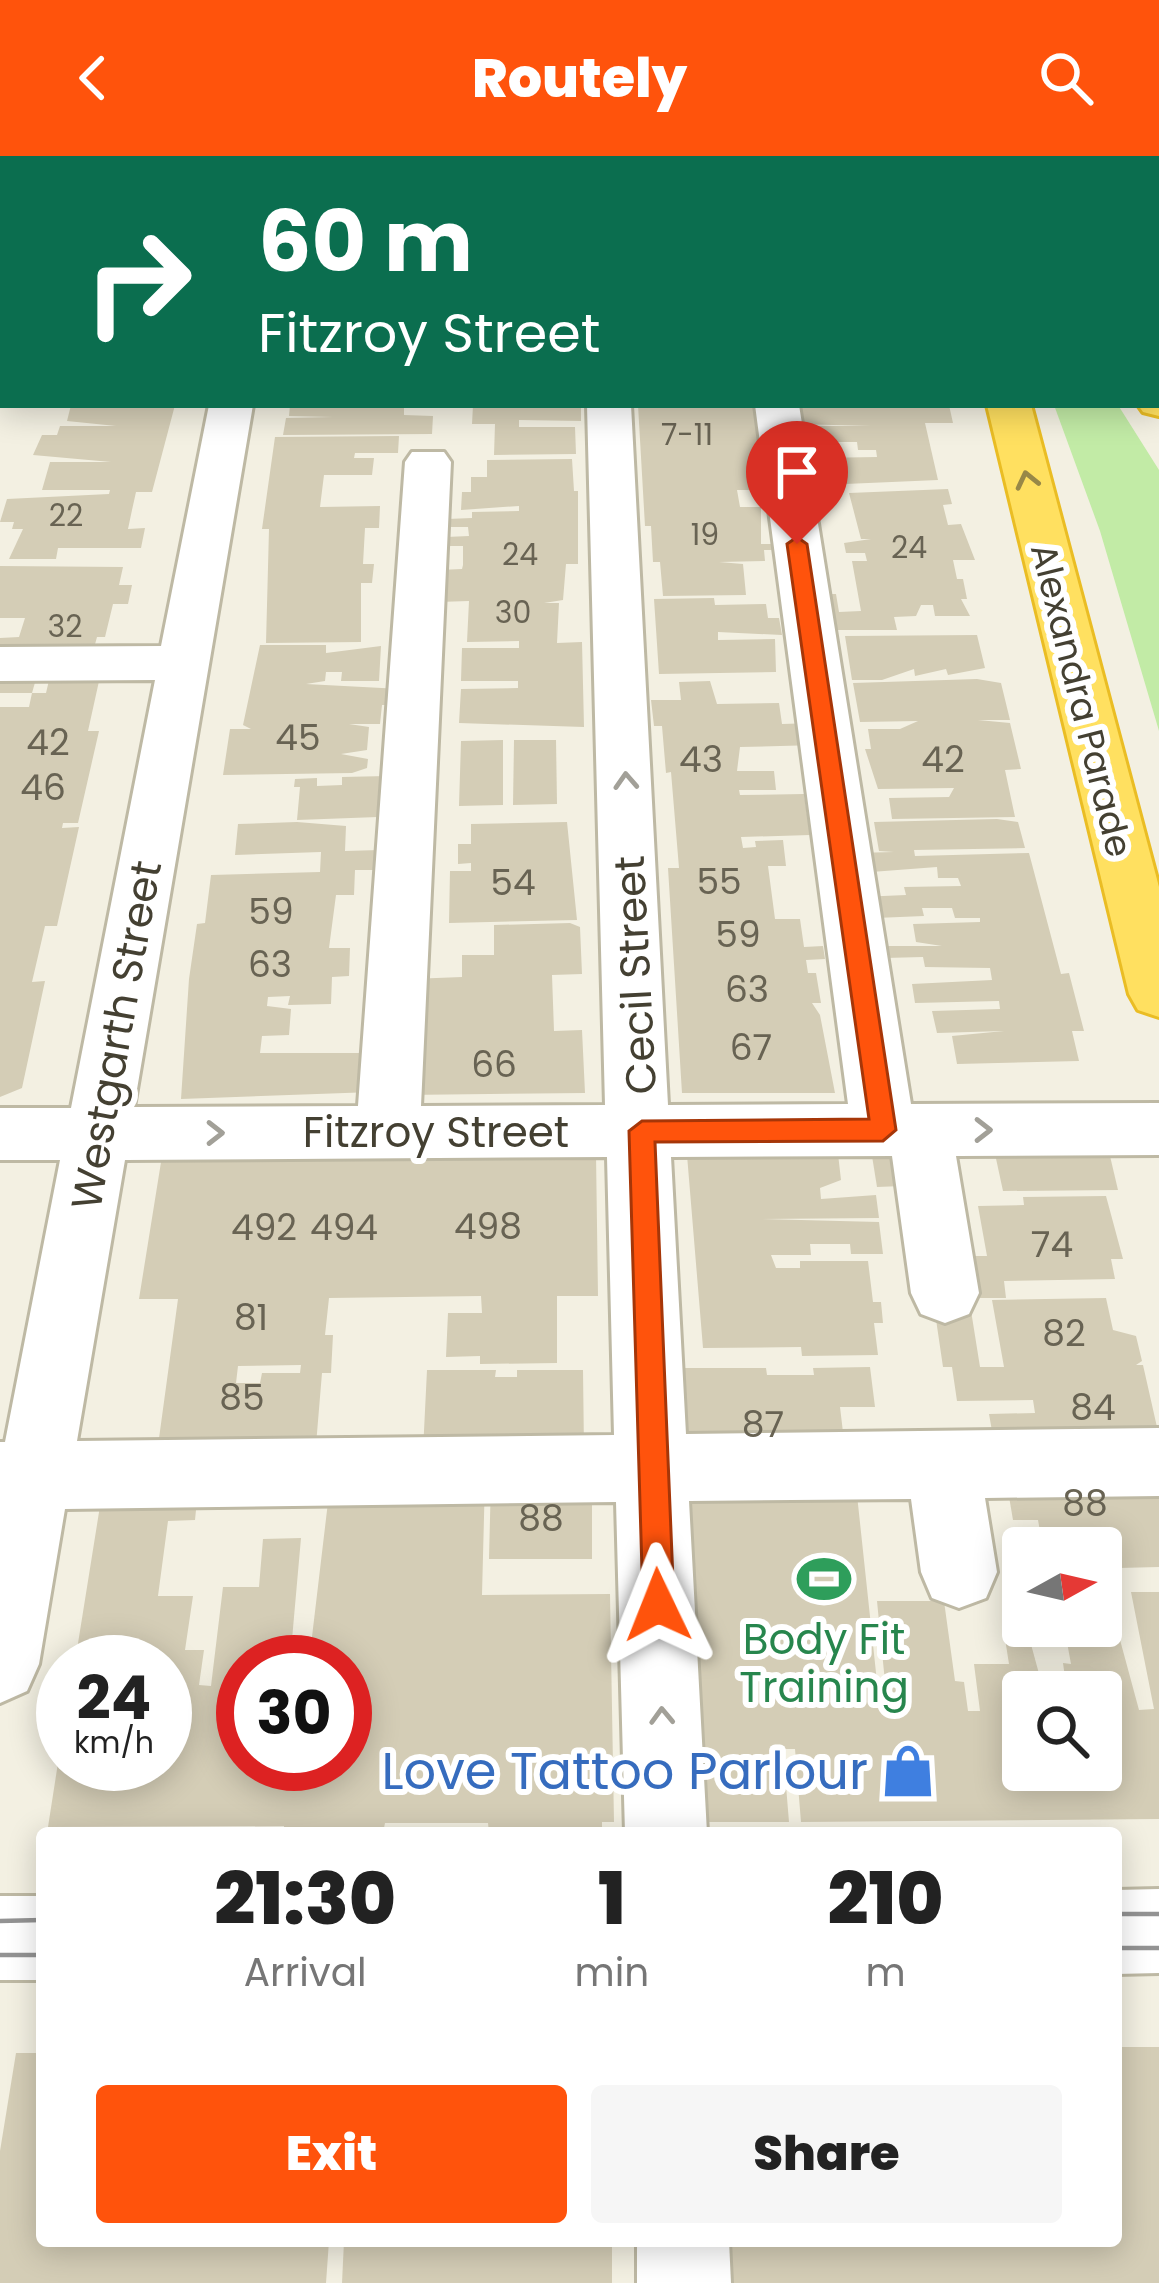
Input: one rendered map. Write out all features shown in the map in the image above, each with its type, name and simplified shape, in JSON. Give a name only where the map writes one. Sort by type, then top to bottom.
[{"type":"highway","name":"Alexandra Parade","points":[[1011,408],[1074,676],[1159,994]]},
{"type":"street","name":"Westgarth Street","points":[[0,1664],[18,1476],[98,1133],[230,408]]},
{"type":"street","name":"Cecil Street","points":[[609,408],[642,1131],[666,1827]]},
{"type":"street","points":[[778,408],[901,1130],[945,1293]]},
{"type":"street","points":[[388,1132],[428,462]]},
{"type":"street","points":[[0,664],[184,663]]},
{"type":"street","name":"Fitzroy Street","points":[[0,1134],[1159,1129]]},
{"type":"street","points":[[18,1476],[1159,1462]]},
{"type":"street","points":[[943,1465],[959,1572]]},
{"type":"street","points":[[1122,1932],[1159,1931]]},
{"type":"street","points":[[0,1939],[36,1938]]},
{"type":"street","points":[[682,2247],[684,2283]]},
{"type":"green space","points":[[1055,408],[1120,408],[1159,470],[1159,731],[1100,531]]},
{"type":"building","points":[[70,408],[174,408],[152,492],[136,492],[128,529],[145,528],[141,548],[58,548],[56,559],[9,559],[23,529],[12,529],[14,522],[0,522],[7,499],[109,494],[110,490],[42,490],[50,462],[111,462],[33,455],[42,435],[57,435],[60,426],[116,426],[67,421]]},
{"type":"building","points":[[290,408],[404,408],[404,415],[433,416],[432,434],[283,435],[286,418],[333,417],[289,416]]},
{"type":"building","points":[[473,408],[581,408],[581,421],[519,420],[519,427],[575,427],[576,454],[494,455],[495,424],[472,424]]},
{"type":"building","points":[[638,408],[774,408],[787,490],[737,490],[740,507],[761,507],[761,544],[788,544],[789,550],[764,550],[765,561],[719,562],[743,564],[746,595],[663,596],[660,562],[653,562],[651,526],[645,526]]},
{"type":"building","points":[[793,408],[950,408],[953,423],[925,423],[938,480],[822,485],[818,458],[877,457],[876,450],[858,450],[857,442],[820,442],[817,426],[871,426],[796,424]]},
{"type":"building","points":[[399,436],[398,453],[355,453],[354,458],[374,458],[372,475],[324,475],[320,507],[380,506],[379,528],[365,528],[363,564],[374,564],[372,583],[361,583],[361,642],[266,643],[269,529],[262,529],[275,437]]},
{"type":"building","points":[[572,459],[574,491],[578,491],[578,564],[566,564],[563,600],[544,603],[559,603],[557,643],[582,642],[584,727],[459,723],[461,689],[518,688],[518,681],[461,681],[462,648],[519,648],[519,641],[467,642],[469,601],[438,602],[439,570],[462,569],[463,565],[463,546],[445,546],[446,537],[469,536],[468,527],[438,527],[447,519],[472,518],[472,512],[519,511],[519,506],[461,510],[462,492],[471,492],[471,477],[487,477],[487,460]]},
{"type":"building","points":[[948,489],[952,504],[943,505],[948,525],[961,524],[975,560],[953,560],[957,579],[963,579],[967,599],[961,599],[970,616],[935,616],[933,605],[921,605],[916,616],[894,617],[897,630],[823,630],[818,594],[836,594],[839,612],[861,611],[852,561],[867,561],[865,553],[846,553],[844,543],[871,539],[861,539],[849,493]]},
{"type":"building","points":[[0,566],[123,567],[119,585],[132,585],[128,604],[113,604],[105,637],[97,637],[91,659],[0,659],[0,638],[19,637],[25,618],[0,618]]},
{"type":"building","points":[[714,598],[715,605],[766,604],[768,618],[779,618],[782,635],[718,632],[718,640],[775,639],[776,672],[659,674],[654,599]]},
{"type":"building","points":[[977,635],[985,668],[915,676],[914,669],[882,680],[852,680],[845,636]]},
{"type":"building","points":[[260,645],[326,645],[326,653],[381,646],[379,681],[341,681],[342,672],[326,672],[325,681],[306,684],[401,689],[400,705],[382,705],[380,724],[349,724],[369,727],[367,750],[341,754],[368,759],[367,768],[352,773],[223,775],[230,729],[251,729],[243,725]]},
{"type":"building","points":[[0,672],[38,672],[32,693],[0,693]]},
{"type":"building","points":[[51,672],[101,672],[88,731],[99,731],[78,823],[63,823],[62,828],[79,827],[57,926],[45,926],[32,982],[45,981],[22,1088],[0,1097],[0,707],[29,707],[32,693],[46,693]]},
{"type":"building","points":[[977,679],[1001,683],[1010,720],[978,720],[1010,723],[1021,769],[1005,770],[1015,817],[892,819],[889,798],[949,797],[954,788],[878,789],[865,749],[871,749],[868,729],[900,729],[918,721],[860,722],[853,683]]},
{"type":"building","points":[[710,681],[717,704],[779,703],[782,724],[814,723],[817,745],[740,747],[737,771],[774,771],[776,790],[739,790],[740,795],[804,794],[810,835],[741,837],[743,848],[756,847],[755,841],[783,840],[786,866],[768,866],[775,919],[800,919],[804,947],[823,946],[825,959],[806,960],[808,973],[816,973],[821,1003],[812,1003],[820,1015],[835,1093],[682,1093],[668,868],[679,868],[671,772],[666,773],[662,726],[654,726],[651,700],[681,700],[679,682]]},
{"type":"building","points":[[503,740],[503,805],[459,806],[461,741]]},
{"type":"building","points":[[514,740],[556,740],[557,804],[513,805]]},
{"type":"building","points":[[387,776],[387,787],[379,787],[378,817],[297,820],[300,787],[294,787],[295,779],[317,778],[317,786],[342,785],[342,777]]},
{"type":"building","points":[[567,822],[577,920],[449,923],[450,871],[471,871],[471,863],[458,864],[458,844],[471,844],[471,824]]},
{"type":"building","points":[[874,822],[1018,822],[1025,848],[914,850],[915,856],[1029,853],[1061,974],[1069,973],[1084,1031],[1072,1031],[1079,1061],[957,1064],[952,1036],[1004,1031],[937,1033],[932,1011],[1000,1009],[999,1001],[915,1003],[912,984],[992,980],[990,968],[925,967],[923,957],[885,958],[883,946],[942,946],[916,942],[913,924],[980,922],[980,918],[955,918],[952,908],[922,908],[924,916],[876,918],[860,897],[906,895],[904,887],[961,886],[958,878],[938,878],[937,867],[858,873],[854,853],[894,852],[879,851]]},
{"type":"building","points":[[238,824],[346,826],[345,851],[380,850],[379,870],[355,870],[354,895],[336,895],[329,948],[350,948],[349,976],[332,977],[331,1004],[288,1005],[290,996],[268,997],[267,1006],[291,1009],[289,1035],[262,1036],[260,1053],[378,1053],[373,1092],[181,1099],[189,979],[197,924],[205,923],[211,875],[320,872],[321,852],[235,855]]},
{"type":"building","points":[[570,923],[580,927],[582,974],[552,975],[554,1031],[582,1030],[585,1093],[404,1095],[411,979],[462,977],[462,955],[494,955],[494,925]]},
{"type":"building","points":[[596,1154],[598,1296],[557,1296],[557,1363],[480,1364],[480,1356],[446,1357],[448,1313],[482,1313],[481,1296],[329,1298],[325,1335],[333,1335],[331,1373],[322,1373],[316,1445],[157,1453],[178,1299],[139,1299],[162,1156]],"holes":[[[301,1365],[300,1373],[262,1373],[260,1383],[236,1383],[238,1366]]]},
{"type":"building","points":[[838,1154],[841,1180],[820,1188],[821,1199],[876,1195],[879,1218],[760,1219],[879,1222],[883,1254],[851,1254],[850,1244],[810,1244],[811,1255],[771,1255],[776,1268],[800,1268],[800,1261],[868,1261],[873,1302],[881,1302],[883,1323],[874,1323],[878,1355],[802,1356],[801,1347],[703,1348],[687,1155]]},
{"type":"building","points":[[995,1154],[1110,1156],[1118,1190],[1003,1191]]},
{"type":"building","points":[[872,1156],[896,1156],[902,1186],[877,1187]]},
{"type":"building","points":[[1106,1196],[1123,1259],[1111,1259],[1115,1279],[1004,1281],[1006,1298],[969,1298],[980,1367],[1004,1367],[992,1300],[1106,1298],[1113,1330],[1136,1336],[1142,1361],[1136,1365],[1143,1365],[1159,1436],[995,1448],[989,1414],[1035,1413],[1033,1400],[957,1401],[952,1367],[943,1367],[933,1299],[953,1256],[987,1256],[978,1206],[1024,1205],[1023,1197]]},
{"type":"building","points":[[870,1367],[875,1407],[840,1407],[845,1449],[685,1450],[681,1368],[766,1368],[767,1375],[814,1375],[813,1368]]},
{"type":"building","points":[[427,1370],[496,1370],[495,1377],[517,1377],[517,1370],[583,1370],[584,1451],[423,1451]]},
{"type":"building","points":[[1159,1472],[1159,1567],[1122,1568],[1122,1527],[1039,1527],[1038,1520],[1013,1520],[1005,1473]]},
{"type":"building","points":[[855,1476],[877,1682],[885,1682],[877,1601],[944,1601],[955,1681],[964,1682],[968,1711],[980,1711],[974,1664],[1009,1664],[1006,1647],[1032,1647],[1038,1671],[1002,1671],[1002,1791],[1122,1791],[1122,1671],[1064,1671],[1063,1663],[1071,1664],[1068,1647],[1122,1647],[1139,1710],[1154,1709],[1131,1592],[1159,1592],[1159,1819],[801,1822],[795,1749],[783,1749],[789,1822],[703,1822],[687,1477]]},
{"type":"building","points":[[592,1477],[592,1559],[489,1559],[491,1478]]},
{"type":"building","points":[[485,1478],[482,1595],[610,1594],[614,1822],[602,1822],[602,1827],[385,1823],[384,1827],[48,1827],[54,1791],[192,1791],[192,1650],[204,1650],[199,1685],[211,1686],[216,1645],[216,1791],[372,1791],[372,1635],[312,1635],[328,1502]]},
{"type":"building","points":[[199,1480],[195,1520],[168,1521],[158,1596],[193,1596],[187,1635],[79,1635],[104,1481]]},
{"type":"building","points":[[301,1538],[292,1635],[217,1635],[223,1587],[259,1587],[263,1539]]},
{"type":"building","points":[[1122,2047],[1159,2047],[1159,2283],[727,2283],[725,2247],[1122,2247]]},
{"type":"building","points":[[16,2053],[36,2053],[36,2247],[329,2247],[326,2283],[0,2283],[0,2151]]},
{"type":"building","points":[[344,2247],[612,2247],[612,2283],[342,2283]]},
{"type":"tram line","points":[[1122,1914],[1159,1914]]},
{"type":"tram line","points":[[0,1921],[36,1920]]},
{"type":"tram line","points":[[1122,1948],[1159,1948]]},
{"type":"tram line","points":[[0,1955],[36,1955]]},
{"type":"place","name":"Body Fit Training","points":[[824,1579]]},
{"type":"place","name":"Love Tattoo Parlour","points":[[908,1771]]},
{"type":"route","points":[[658,1605],[642,1131],[883,1130],[797,544]]}]
